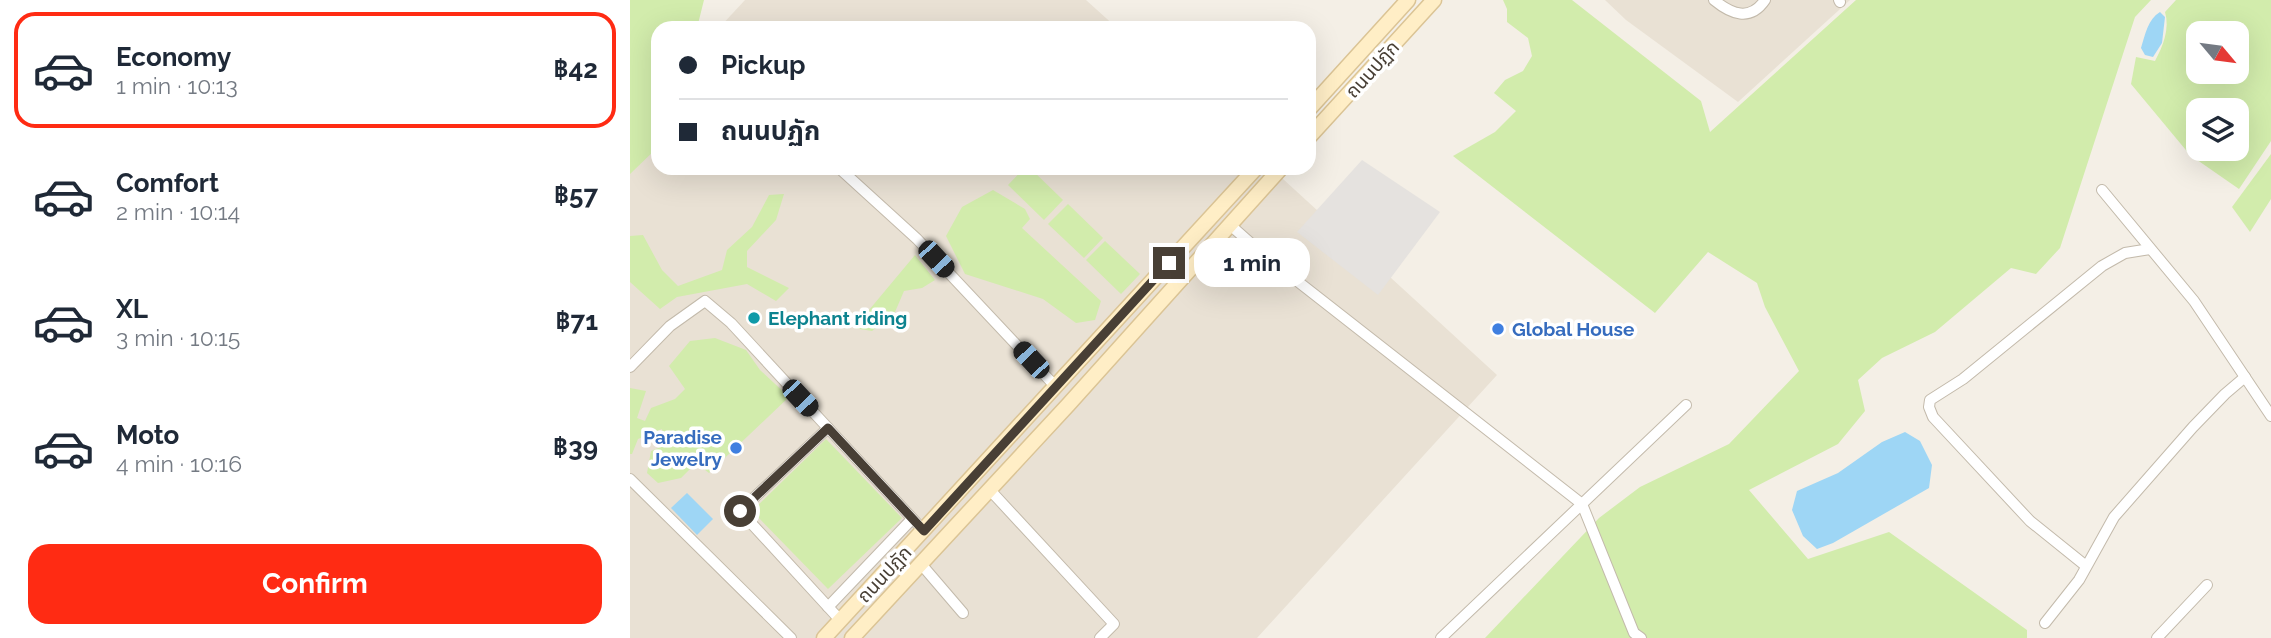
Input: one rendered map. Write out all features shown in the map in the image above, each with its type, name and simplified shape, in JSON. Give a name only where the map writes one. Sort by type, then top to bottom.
[{"type":"main road","name":"ถนนปฏัก","points":[[1316,101],[1408,0]]},
{"type":"main road","name":"ถนนปฏัก","points":[[1316,129],[1434,0]]},
{"type":"main road","name":"ถนนปฏัก","points":[[824,638],[1249,175]]},
{"type":"main road","name":"ถนนปฏัก","points":[[852,638],[1068,405],[1274,175]]},
{"type":"main road","points":[[1239,186],[1253,198]]},
{"type":"street","points":[[1714,0],[1730,12],[1745,15],[1760,8],[1765,0]]},
{"type":"street","points":[[847,175],[917,239],[1056,387]]},
{"type":"street","points":[[2102,190],[2194,301],[2271,416]]},
{"type":"street","points":[[1228,224],[1582,504],[1634,633],[1641,638]]},
{"type":"street","points":[[2086,566],[2030,521],[1950,436],[1933,417],[1929,407],[1930,400],[1964,379],[2102,266],[2125,253],[2150,248]]},
{"type":"street","points":[[630,367],[670,326],[705,302],[731,323],[924,531]]},
{"type":"street","points":[[2045,623],[2064,601],[2114,517],[2131,496],[2225,394],[2245,377]]},
{"type":"street","points":[[1441,638],[1686,405]]},
{"type":"street","points":[[828,428],[740,511],[841,621]]},
{"type":"street","points":[[630,479],[791,638]]},
{"type":"street","points":[[989,489],[1114,624],[1100,638]]},
{"type":"street","points":[[828,607],[912,519]]},
{"type":"street","points":[[921,564],[963,613]]},
{"type":"street","points":[[2157,638],[2207,585]]},
{"type":"shaded area","points":[[745,0],[1086,0],[1109,21],[726,21]]},
{"type":"shaded area","points":[[1605,0],[1850,0],[1738,102],[1626,20]]},
{"type":"shaded area","points":[[651,103],[651,175],[1279,175],[1497,375],[1257,638],[630,638],[630,126]]},
{"type":"shaded area","points":[[1362,160],[1440,212],[1378,295],[1297,232]]},
{"type":"green space","points":[[630,0],[704,0],[699,21],[651,21],[651,154],[630,174]]},
{"type":"green space","points":[[1503,0],[1572,0],[1701,101],[1710,132],[1856,0],[2151,0],[2135,17],[2060,248],[2036,274],[2011,268],[1935,332],[1882,358],[1858,380],[1865,411],[1838,444],[1749,490],[1808,559],[1889,532],[2027,630],[2027,638],[1485,638],[1599,518],[1640,487],[1729,444],[1799,371],[1765,307],[1757,283],[1708,252],[1655,313],[1453,156],[1495,132],[1516,111],[1494,93],[1505,80],[1523,71],[1532,56],[1528,38],[1507,22],[1507,9]]},
{"type":"green space","points":[[2176,0],[2271,0],[2271,141],[2239,189],[2199,161],[2249,161],[2249,98],[2186,98],[2186,150],[2131,84],[2136,57],[2155,61],[2163,43],[2165,12]]},
{"type":"green space","points":[[2271,154],[2271,199],[2250,232],[2232,207]]},
{"type":"green space","points":[[1017,175],[1037,175],[1063,200],[1044,220],[1008,185]]},
{"type":"green space","points":[[993,190],[1025,209],[1030,219],[1022,228],[1101,301],[1095,320],[1076,323],[1043,299],[965,274],[946,236],[962,207]]},
{"type":"green space","points":[[784,194],[776,220],[747,251],[747,267],[789,288],[776,301],[747,284],[677,297],[660,309],[630,282],[630,236],[643,235],[662,270],[678,286],[722,270],[727,250],[752,227],[769,195]]},
{"type":"green space","points":[[1068,204],[1103,238],[1084,258],[1048,224]]},
{"type":"green space","points":[[1105,241],[1140,274],[1121,294],[1086,260]]},
{"type":"green space","points":[[915,255],[935,280],[922,288],[904,291],[895,312],[872,331],[854,328]]},
{"type":"green space","points":[[715,338],[746,350],[760,370],[789,397],[709,473],[696,463],[681,478],[658,483],[647,473],[651,451],[663,446],[662,429],[638,439],[630,454],[630,388],[646,391],[637,418],[645,421],[651,408],[675,399],[685,389],[669,366],[690,341]]},
{"type":"green space","points":[[826,439],[902,518],[828,589],[752,511]]},
{"type":"water","points":[[2160,12],[2165,17],[2162,43],[2153,57],[2145,55],[2141,48],[2146,33],[2150,23]]},
{"type":"water","points":[[1905,432],[1920,441],[1932,465],[1929,488],[1833,543],[1817,549],[1803,536],[1792,510],[1797,491],[1838,473],[1882,442]]},
{"type":"water","points":[[687,493],[713,519],[697,535],[671,508]]},
{"type":"place","name":"Elephant riding","points":[[754,318]]},
{"type":"place","name":"Global House","points":[[1498,329]]},
{"type":"place","name":"Paradise Jewelry","points":[[736,448]]},
{"type":"route","points":[[740,511],[828,428],[924,531],[1169,263]]}]
